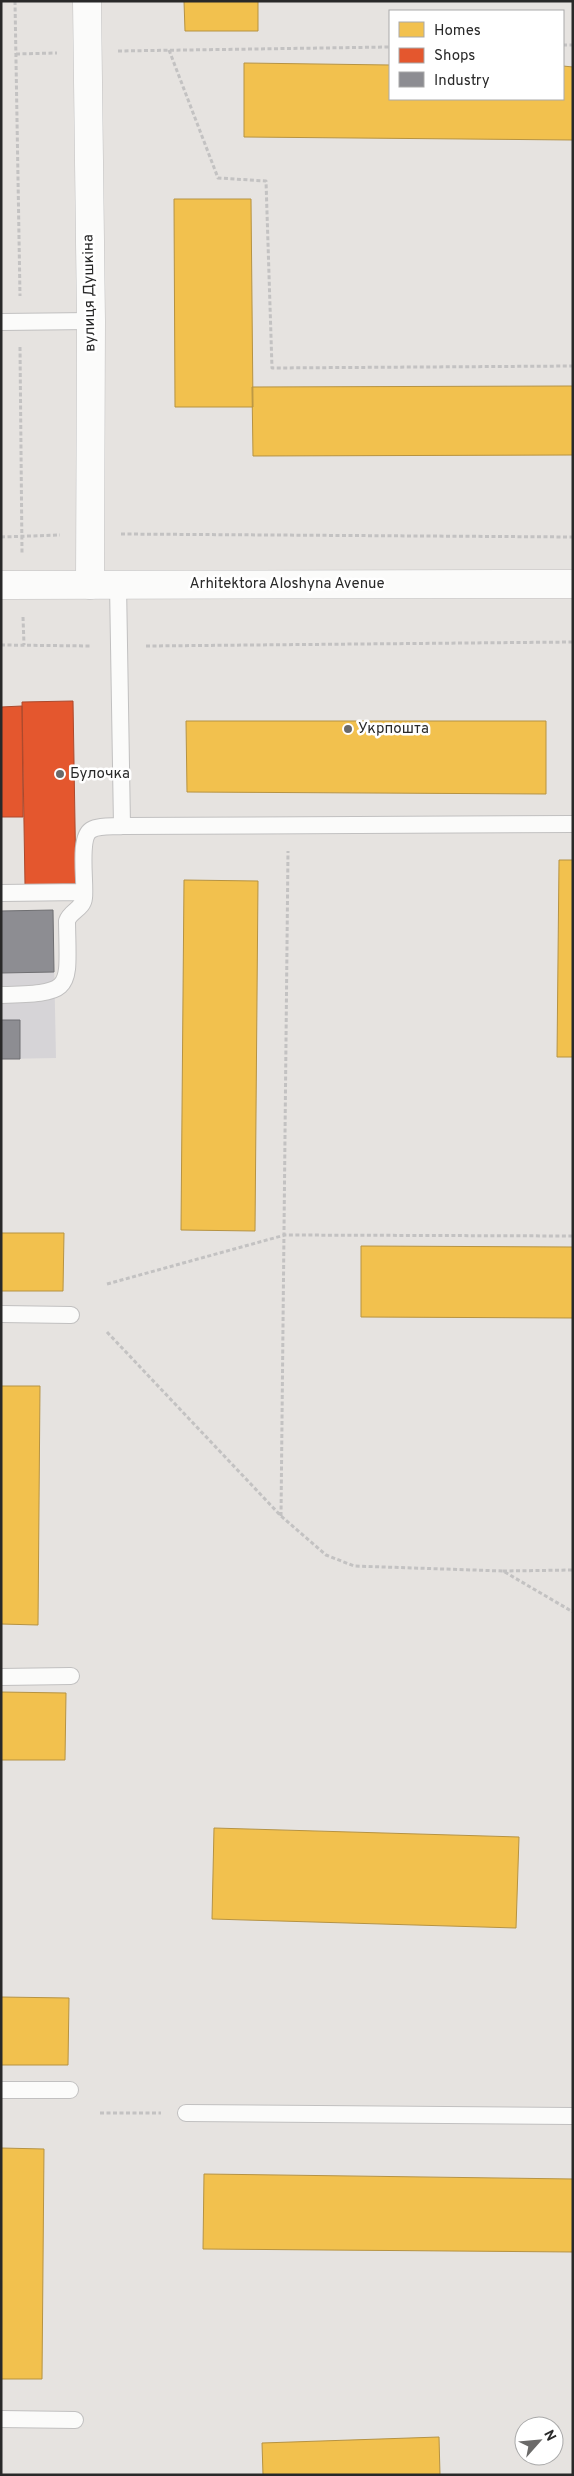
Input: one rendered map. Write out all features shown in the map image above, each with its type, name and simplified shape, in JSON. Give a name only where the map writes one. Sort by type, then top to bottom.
[{"type":"street","name":"вулиця Душкіна","points":[[87,1],[91,321],[90,585]]},
{"type":"street","name":"Arhitektora Aloshyna Avenue","points":[[1,585],[573,584]]},
{"type":"lane","points":[[1,322],[91,321]]},
{"type":"lane","points":[[118,584],[122,826]]},
{"type":"lane","points":[[1,995],[38,994],[54,991],[64,983],[68,974],[67,921],[69,914],[82,903],[85,839],[87,834],[97,828],[122,826],[573,824]]},
{"type":"lane","points":[[1,893],[84,892]]},
{"type":"lane","points":[[1,1314],[71,1315]]},
{"type":"lane","points":[[1,1677],[71,1676]]},
{"type":"lane","points":[[1,2090],[70,2090]]},
{"type":"lane","points":[[186,2113],[573,2116]]},
{"type":"lane","points":[[1,2419],[75,2420]]},
{"type":"path","points":[[16,54],[87,51],[389,47]]},
{"type":"path","points":[[168,50],[218,178],[266,181],[272,368],[573,366]]},
{"type":"path","points":[[1,537],[91,533],[573,537]]},
{"type":"path","points":[[1,645],[118,646],[573,642]]},
{"type":"path","points":[[282,1516],[288,825]]},
{"type":"path","points":[[107,1284],[285,1235],[573,1236]]},
{"type":"path","points":[[107,1332],[282,1516],[326,1555],[354,1566],[503,1571],[573,1570]]},
{"type":"path","points":[[503,1571],[573,1612]]},
{"type":"path","points":[[100,2113],[186,2113]]},
{"type":"shaded area","points":[[53,910],[56,1058],[1,1059],[1,911]]},
{"type":"building: Homes","points":[[184,1],[258,1],[258,31],[185,31]]},
{"type":"building: Homes","points":[[244,63],[389,65],[389,100],[564,100],[564,66],[573,67],[573,140],[244,137]]},
{"type":"building: Homes","points":[[174,199],[251,199],[253,407],[175,407]]},
{"type":"building: Homes","points":[[573,386],[573,455],[253,456],[252,387]]},
{"type":"building: Homes","points":[[186,721],[546,721],[546,794],[187,792]]},
{"type":"building: Homes","points":[[559,860],[573,860],[573,1057],[557,1057]]},
{"type":"building: Homes","points":[[184,880],[258,881],[255,1231],[181,1230]]},
{"type":"building: Homes","points":[[1,1233],[64,1233],[63,1291],[1,1291]]},
{"type":"building: Homes","points":[[361,1246],[573,1247],[573,1318],[361,1317]]},
{"type":"building: Homes","points":[[1,1386],[40,1386],[38,1625],[1,1624]]},
{"type":"building: Homes","points":[[1,1692],[66,1693],[65,1760],[1,1760]]},
{"type":"building: Homes","points":[[214,1828],[519,1837],[516,1928],[212,1919]]},
{"type":"building: Homes","points":[[1,1997],[69,1998],[68,2065],[1,2065]]},
{"type":"building: Homes","points":[[1,2148],[44,2149],[42,2379],[1,2379]]},
{"type":"building: Homes","points":[[204,2174],[573,2179],[573,2252],[203,2249]]},
{"type":"building: Homes","points":[[439,2437],[440,2475],[263,2475],[262,2443]]},
{"type":"building: Shops","points":[[73,701],[76,884],[25,885],[22,702]]},
{"type":"building: Shops","points":[[22,706],[23,817],[1,817],[1,707]]},
{"type":"building: Industry","points":[[53,910],[54,972],[1,973],[1,911]]},
{"type":"building: Industry","points":[[1,1020],[20,1020],[20,1059],[1,1059]]},
{"type":"place","name":"Укрпошта","points":[[348,729]]},
{"type":"place","name":"Булочка","points":[[60,774]]}]
